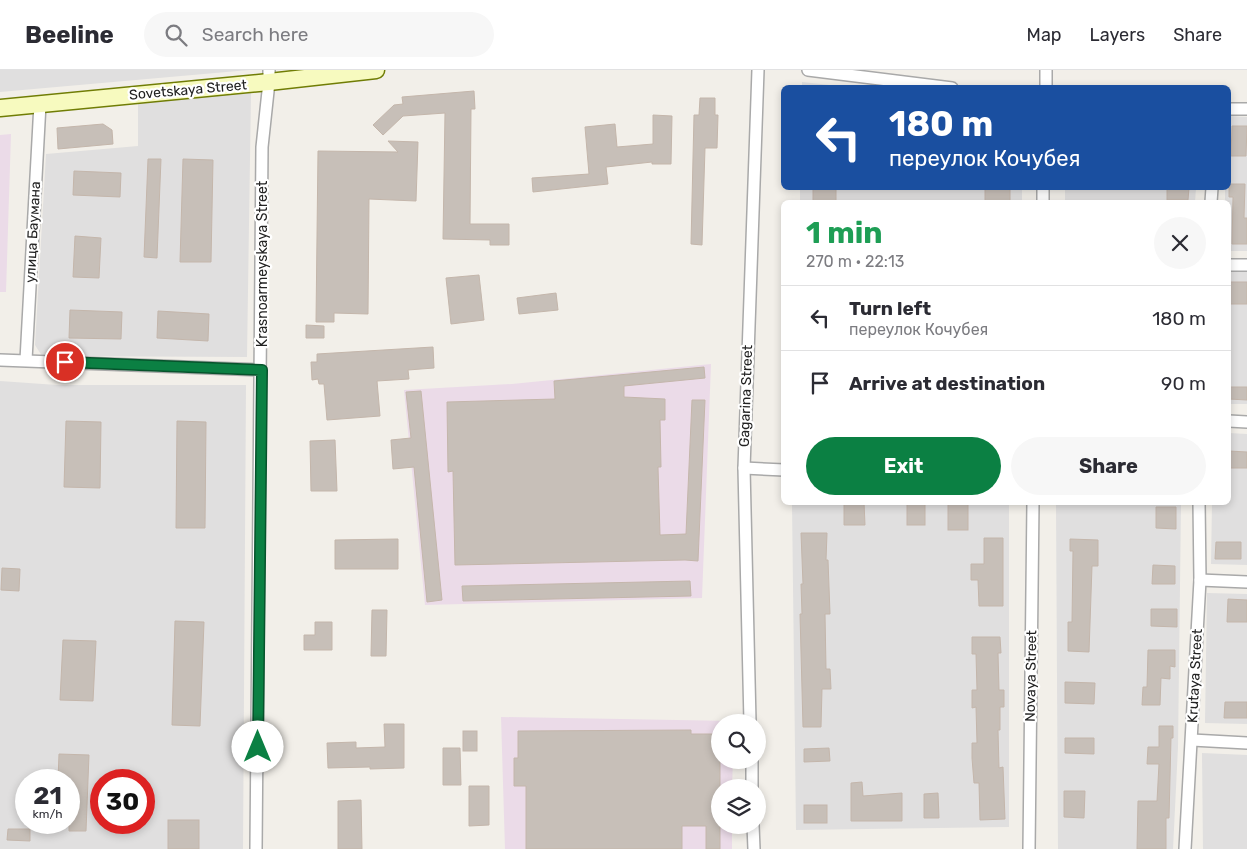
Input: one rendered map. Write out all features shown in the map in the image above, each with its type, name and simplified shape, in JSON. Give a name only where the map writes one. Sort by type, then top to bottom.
[{"type":"street","name":"Sovetskaya Street","points":[[0,108],[269,76],[376,70]]},
{"type":"street","name":"Gagarina Street","points":[[750,714],[744,468],[758,70]]},
{"type":"street","points":[[808,70],[928,85]]},
{"type":"street","points":[[1046,70],[1046,85]]},
{"type":"street","name":"Krasnoarmeyskaya Street","points":[[256,849],[262,370],[262,147],[269,76]]},
{"type":"street","name":"улица Баумана","points":[[26,360],[40,104]]},
{"type":"street","points":[[1231,108],[1247,110]]},
{"type":"street","points":[[1231,264],[1247,265]]},
{"type":"street","points":[[0,360],[262,370]]},
{"type":"street","points":[[1231,421],[1247,422]]},
{"type":"street","points":[[744,468],[781,470]]},
{"type":"street","name":"Novaya Street","points":[[1029,849],[1033,505]]},
{"type":"street","name":"Krutaya Street","points":[[1185,849],[1200,580],[1199,505]]},
{"type":"street","points":[[1200,580],[1247,582]]},
{"type":"street","points":[[1192,740],[1247,743]]},
{"type":"street","points":[[754,834],[754,849]]},
{"type":"shaded area","points":[[0,70],[249,70],[0,92]]},
{"type":"shaded area","points":[[802,82],[830,85],[802,85]]},
{"type":"shaded area","points":[[251,93],[247,357],[42,356],[35,345],[46,154],[138,146],[138,103]]},
{"type":"shaded area","points":[[1231,116],[1247,117],[1247,251],[1231,251],[1231,200],[1225,200],[1225,190],[1231,190]]},
{"type":"shaded area","points":[[11,134],[6,292],[0,292],[0,135]]},
{"type":"shaded area","points":[[800,190],[1022,190],[1022,200],[800,200]]},
{"type":"shaded area","points":[[1065,190],[1196,190],[1195,200],[1065,200]]},
{"type":"shaded area","points":[[1231,272],[1247,272],[1247,404],[1231,404]]},
{"type":"shaded area","points":[[711,364],[702,598],[425,605],[404,390],[512,384]]},
{"type":"shaded area","points":[[0,381],[57,385],[246,385],[243,849],[0,849]]},
{"type":"shaded area","points":[[1231,433],[1247,434],[1247,565],[1211,564],[1212,505],[1231,505]]},
{"type":"shaded area","points":[[792,505],[1009,505],[1009,827],[796,830]]},
{"type":"shaded area","points":[[1056,505],[1181,505],[1178,747],[1173,849],[1058,849]]},
{"type":"shaded area","points":[[1207,593],[1247,594],[1247,724],[1205,723]]},
{"type":"shaded area","points":[[501,717],[711,721],[711,769],[733,769],[732,779],[711,779],[711,834],[732,834],[732,849],[505,849]]},
{"type":"shaded area","points":[[1202,753],[1247,755],[1247,849],[1203,849]]},
{"type":"building","points":[[474,91],[475,109],[471,109],[470,224],[509,224],[509,245],[490,245],[490,240],[443,239],[445,113],[403,116],[383,135],[373,125],[394,105],[403,104],[402,97]]},
{"type":"building","points":[[700,98],[715,98],[715,115],[718,115],[717,148],[705,148],[702,245],[691,244],[694,115],[699,115]]},
{"type":"building","points":[[653,115],[672,116],[671,164],[652,164],[652,162],[606,167],[608,184],[533,192],[532,178],[589,174],[585,127],[615,124],[617,147],[653,144]]},
{"type":"building","points":[[103,124],[112,130],[113,144],[58,149],[57,128]]},
{"type":"building","points":[[1232,126],[1247,126],[1246,156],[1231,156]]},
{"type":"building","points":[[388,141],[418,142],[416,201],[369,199],[368,314],[334,313],[334,322],[316,322],[318,151],[398,152]]},
{"type":"building","points":[[148,159],[161,159],[157,258],[144,257]]},
{"type":"building","points":[[183,159],[213,160],[211,262],[180,262]]},
{"type":"building","points":[[74,171],[121,173],[120,197],[73,195]]},
{"type":"building","points":[[1231,184],[1245,184],[1244,218],[1247,218],[1247,244],[1232,244],[1233,197],[1229,197]]},
{"type":"building","points":[[813,190],[836,190],[836,200],[813,200]]},
{"type":"building","points":[[985,190],[1010,190],[1010,200],[985,200]]},
{"type":"building","points":[[1167,190],[1189,190],[1188,200],[1167,200]]},
{"type":"building","points":[[75,236],[101,238],[99,278],[73,277]]},
{"type":"building","points":[[479,275],[484,320],[451,324],[446,278]]},
{"type":"building","points":[[1231,282],[1247,282],[1247,304],[1231,304]]},
{"type":"building","points":[[556,293],[558,310],[519,314],[517,298]]},
{"type":"building","points":[[70,310],[122,312],[121,339],[69,338]]},
{"type":"building","points":[[158,311],[209,314],[208,341],[157,338]]},
{"type":"building","points":[[306,325],[324,326],[324,338],[306,338]]},
{"type":"building","points":[[433,347],[434,368],[408,370],[409,379],[377,381],[380,416],[327,420],[324,384],[319,384],[318,379],[312,380],[311,362],[317,362],[317,354]]},
{"type":"building","points":[[704,367],[705,378],[624,386],[624,397],[665,399],[665,420],[660,420],[661,467],[658,467],[660,535],[686,534],[692,400],[705,400],[698,561],[455,565],[453,471],[448,472],[447,402],[555,399],[554,381]]},
{"type":"building","points":[[1231,387],[1247,387],[1247,400],[1231,399]]},
{"type":"building","points":[[421,391],[442,600],[427,602],[414,467],[393,469],[391,440],[411,438],[406,392]]},
{"type":"building","points":[[66,421],[101,422],[100,488],[64,487]]},
{"type":"building","points":[[177,421],[206,422],[205,528],[176,528]]},
{"type":"building","points":[[335,440],[337,491],[311,491],[310,441]]},
{"type":"building","points":[[1231,451],[1247,452],[1247,468],[1231,468]]},
{"type":"building","points":[[844,505],[864,505],[865,525],[844,525]]},
{"type":"building","points":[[907,505],[925,505],[925,525],[907,525]]},
{"type":"building","points":[[948,505],[968,505],[968,530],[948,530]]},
{"type":"building","points":[[1156,507],[1176,507],[1176,529],[1156,528]]},
{"type":"building","points":[[801,533],[827,533],[826,560],[828,560],[830,614],[825,614],[826,669],[830,669],[831,689],[822,689],[821,727],[803,727],[800,614],[802,614],[801,584],[803,584]]},
{"type":"building","points":[[984,538],[1003,538],[1003,606],[979,606],[978,580],[971,580],[971,564],[984,564]]},
{"type":"building","points":[[398,539],[398,569],[335,569],[335,540]]},
{"type":"building","points":[[1070,539],[1098,540],[1098,566],[1092,566],[1089,652],[1068,651],[1068,622],[1072,622],[1073,551],[1070,551]]},
{"type":"building","points":[[1216,542],[1241,542],[1241,559],[1215,559]]},
{"type":"building","points":[[1153,565],[1175,566],[1175,584],[1152,584]]},
{"type":"building","points":[[2,568],[20,569],[19,591],[1,590]]},
{"type":"building","points":[[690,581],[691,596],[463,601],[462,586]]},
{"type":"building","points":[[1228,599],[1247,600],[1247,622],[1227,622]]},
{"type":"building","points":[[1151,609],[1177,609],[1177,627],[1151,626]]},
{"type":"building","points":[[372,610],[387,610],[386,656],[371,656]]},
{"type":"building","points":[[175,621],[204,622],[200,726],[172,725]]},
{"type":"building","points":[[315,622],[332,622],[332,650],[304,650],[304,635],[315,635]]},
{"type":"building","points":[[972,637],[1000,637],[1001,653],[998,653],[999,690],[1004,690],[1004,707],[1000,707],[1000,730],[998,730],[999,768],[1003,767],[1005,819],[980,820],[979,783],[974,783],[972,758],[972,743],[977,743],[976,707],[972,708],[972,690],[977,690],[976,654],[972,654]]},
{"type":"building","points":[[63,640],[96,641],[93,701],[60,700]]},
{"type":"building","points":[[1148,650],[1175,650],[1175,667],[1170,666],[1170,679],[1161,678],[1160,705],[1142,705],[1143,687],[1147,687]]},
{"type":"building","points":[[1065,682],[1095,683],[1094,704],[1065,703]]},
{"type":"building","points":[[1225,702],[1247,702],[1247,718],[1224,718]]},
{"type":"building","points":[[384,724],[404,724],[404,768],[328,768],[327,743],[356,742],[356,748],[385,747]]},
{"type":"building","points":[[1159,726],[1173,726],[1169,818],[1166,818],[1166,849],[1137,849],[1138,801],[1157,801],[1159,764],[1147,764],[1148,747],[1159,747]]},
{"type":"building","points":[[691,730],[691,734],[711,734],[711,769],[720,769],[720,779],[711,779],[711,834],[720,834],[720,849],[706,849],[706,826],[682,826],[682,849],[526,849],[526,786],[514,786],[514,758],[518,758],[518,731]]},
{"type":"building","points":[[463,731],[477,731],[477,751],[463,751]]},
{"type":"building","points":[[1065,738],[1094,738],[1094,754],[1065,753]]},
{"type":"building","points":[[443,748],[460,748],[461,785],[443,785]]},
{"type":"building","points":[[829,748],[830,761],[804,762],[804,749]]},
{"type":"building","points":[[59,754],[89,755],[86,831],[80,831],[80,769],[58,769]]},
{"type":"building","points":[[862,782],[863,796],[902,793],[902,821],[851,821],[851,783]]},
{"type":"building","points":[[469,786],[489,786],[489,825],[469,826]]},
{"type":"building","points":[[1064,791],[1085,791],[1084,818],[1064,817]]},
{"type":"building","points":[[938,793],[939,818],[924,818],[924,794]]},
{"type":"building","points":[[361,800],[362,849],[338,849],[338,801]]},
{"type":"building","points":[[804,805],[827,805],[827,823],[804,823]]},
{"type":"building","points":[[168,820],[199,820],[199,849],[168,849]]},
{"type":"building","points":[[8,829],[15,829],[15,834],[30,834],[30,841],[7,840]]},
{"type":"route","points":[[65,362],[262,370],[258,747]]}]
